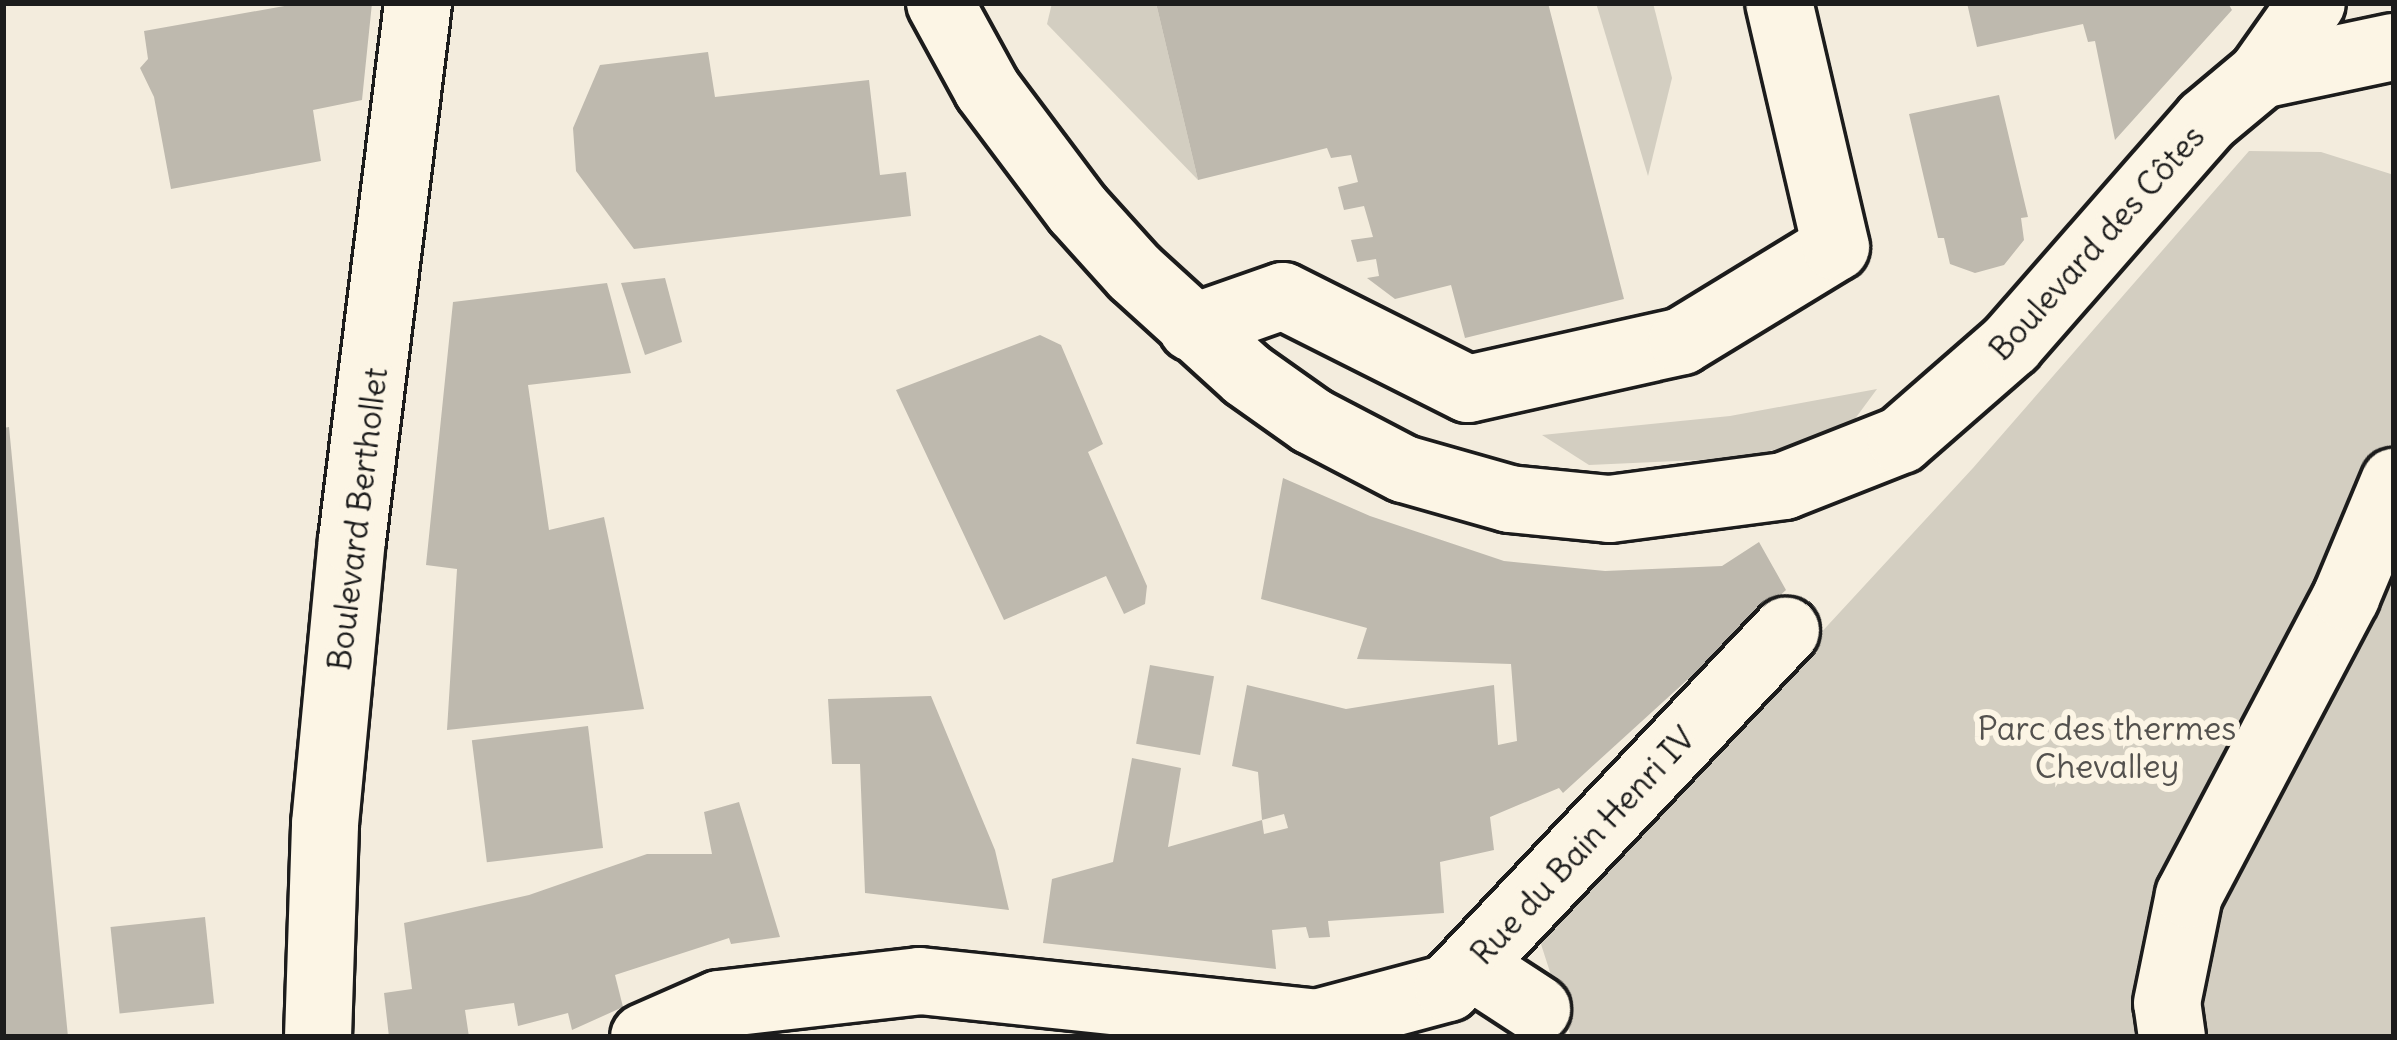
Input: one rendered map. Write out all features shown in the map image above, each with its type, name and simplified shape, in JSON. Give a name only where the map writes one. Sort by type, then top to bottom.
[{"type":"main road","name":"Boulevard Berthollet","points":[[318,1037],[326,824],[352,540],[418,3]]},
{"type":"main road","name":"Boulevard des Côtes","points":[[940,3],[987,89],[1078,210],[1192,328],[1312,421],[1405,469],[1509,499],[1610,508],[1784,486],[1901,440],[2011,344],[2206,121],[2261,75],[2312,3]]},
{"type":"main road","points":[[1192,328],[1283,296],[1468,389],[1682,341],[1836,247],[1780,3]]},
{"type":"main road","points":[[2374,3],[2377,21],[2393,47]]},
{"type":"main road","name":"Boulevard des Côtes","points":[[2261,75],[2393,47]]},
{"type":"main road","points":[[2173,1037],[2167,1003],[2189,895],[2346,597],[2394,482]]},
{"type":"main road","name":"Rue du Bain Henri IV","points":[[644,1037],[719,1004],[920,981],[1317,1023],[1448,988],[1786,631]]},
{"type":"main road","points":[[1471,967],[1537,1009]]},
{"type":"green space","points":[[1052,3],[1156,3],[1198,180],[1047,24]]},
{"type":"green space","points":[[1596,3],[1653,3],[1672,78],[1648,176]]},
{"type":"green space","name":"Parc des thermes Chevalley","points":[[2249,151],[2321,152],[2394,175],[2394,405],[2386,588],[2394,589],[2394,1037],[1571,1037],[1539,938],[1973,468]]},
{"type":"green space","points":[[1877,389],[1846,431],[1743,458],[1589,465],[1542,435],[1730,416]]},
{"type":"building","points":[[301,3],[372,3],[362,100],[313,110],[321,161],[171,189],[154,97],[140,68],[148,59],[144,31]]},
{"type":"building","points":[[1156,3],[1548,3],[1624,299],[1465,338],[1451,285],[1395,299],[1367,278],[1379,276],[1376,259],[1357,262],[1351,240],[1373,237],[1364,206],[1344,210],[1338,187],[1358,182],[1351,155],[1331,158],[1327,148],[1198,180]]},
{"type":"building","points":[[1967,3],[2228,3],[2232,10],[2115,140],[2095,41],[2088,42],[2083,24],[1977,47]]},
{"type":"building","points":[[708,52],[715,97],[869,80],[880,175],[906,172],[911,216],[634,249],[576,171],[573,128],[600,65]]},
{"type":"building","points":[[1999,95],[2028,217],[2021,218],[2024,240],[2004,265],[1975,273],[1950,264],[1944,238],[1938,238],[1909,114]]},
{"type":"building","points":[[665,278],[682,342],[645,355],[621,283]]},
{"type":"building","points":[[607,283],[631,373],[528,385],[549,530],[604,517],[644,709],[447,730],[457,569],[426,565],[453,302]]},
{"type":"building","points":[[1040,335],[1061,345],[1103,444],[1088,452],[1147,586],[1145,604],[1124,614],[1106,576],[1004,620],[896,390]]},
{"type":"building","points":[[9,427],[68,1037],[3,1037],[3,428]]},
{"type":"building","points":[[1283,478],[1370,516],[1504,561],[1605,571],[1722,566],[1759,542],[1786,590],[1563,793],[1559,788],[1490,817],[1494,850],[1440,862],[1444,913],[1328,921],[1330,937],[1309,938],[1306,927],[1272,930],[1276,969],[1043,943],[1052,879],[1113,862],[1132,758],[1181,768],[1168,847],[1262,820],[1258,772],[1232,766],[1247,685],[1346,709],[1494,685],[1498,745],[1517,741],[1511,664],[1357,659],[1367,628],[1261,599]],"holes":[[[1284,814],[1288,828],[1264,834],[1262,820]]]},
{"type":"building","points":[[1150,665],[1214,676],[1200,755],[1136,744]]},
{"type":"building","points":[[931,696],[995,850],[1009,910],[865,893],[860,764],[832,764],[828,699]]},
{"type":"building","points":[[588,726],[603,848],[487,862],[472,740]]},
{"type":"building","points":[[739,802],[780,937],[731,944],[729,938],[615,975],[623,1007],[572,1030],[568,1013],[518,1026],[514,1003],[465,1010],[469,1037],[389,1037],[384,993],[412,989],[404,923],[529,895],[647,854],[712,854],[704,812]]},
{"type":"building","points":[[205,917],[214,1004],[120,1013],[111,927]]}]
